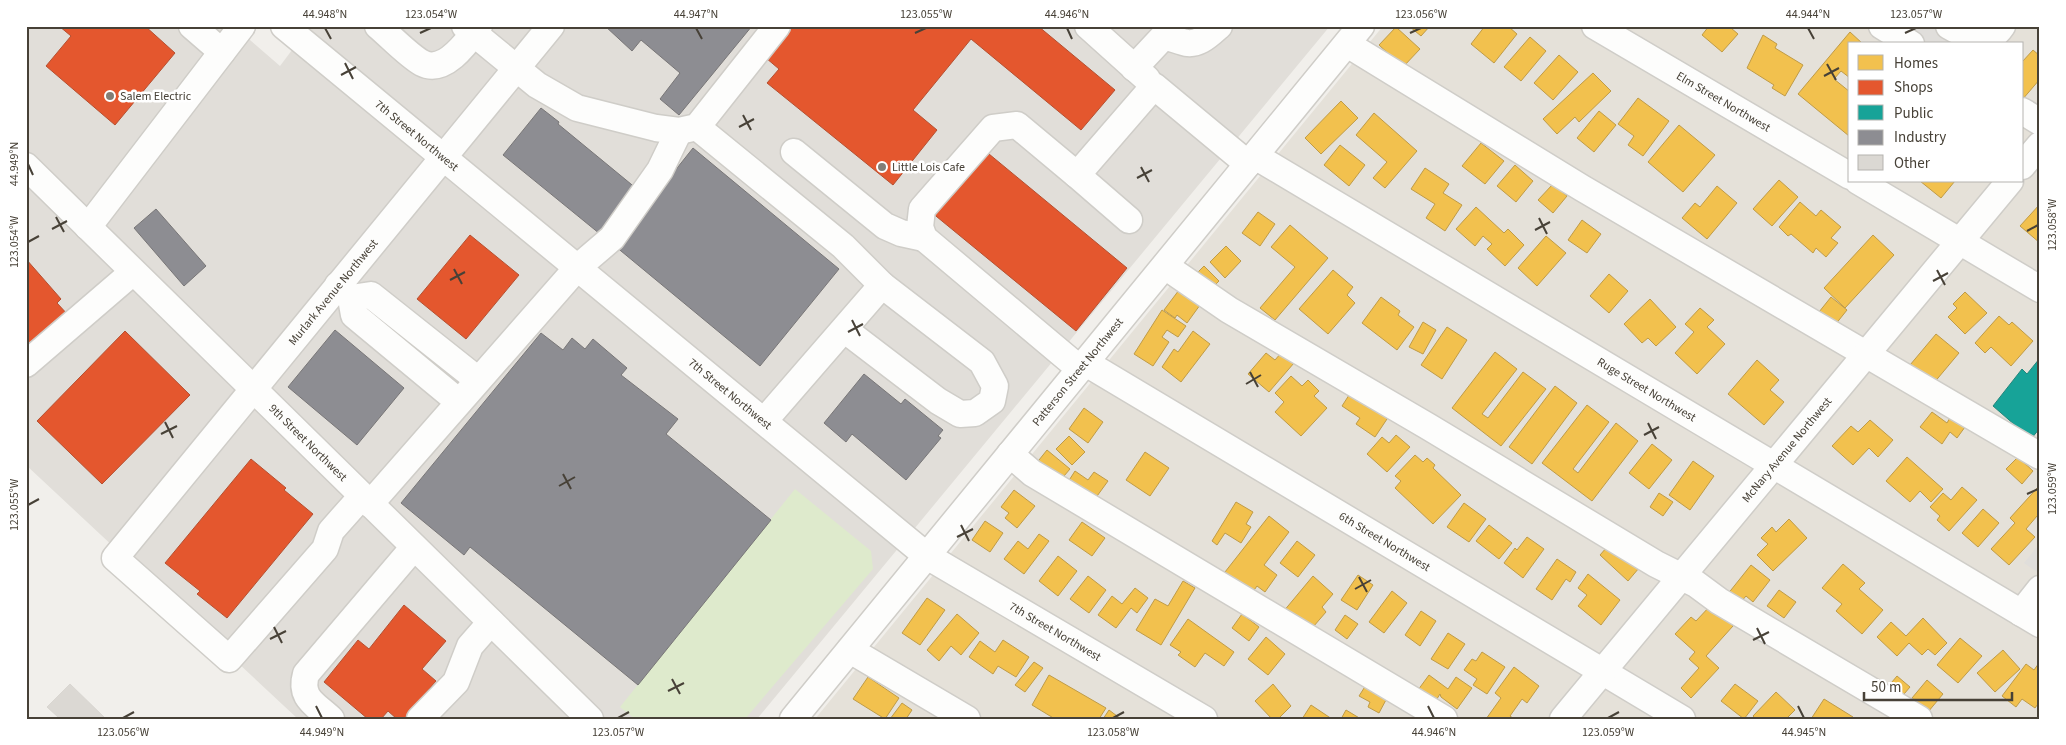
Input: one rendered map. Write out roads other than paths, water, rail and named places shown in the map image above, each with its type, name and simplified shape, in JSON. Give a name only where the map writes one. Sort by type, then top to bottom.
[{"type":"street","points":[[192,26],[222,52]]},
{"type":"street","points":[[88,227],[242,26]]},
{"type":"street","name":"7th Street Northwest","points":[[284,26],[928,556],[1204,719]]},
{"type":"street","points":[[378,26],[424,64],[439,65],[453,58],[473,29],[516,69],[537,85],[576,108],[656,128],[688,129],[843,246],[882,285],[982,362],[995,386],[992,401],[975,413],[960,414],[938,401],[844,330]]},
{"type":"street","name":"Murlark Avenue Northwest","points":[[366,500],[331,531],[325,549],[229,659],[115,558],[252,389],[345,291],[443,158],[551,26]]},
{"type":"street","points":[[366,500],[459,402],[577,268],[612,238],[688,129],[777,26]]},
{"type":"street","name":"Ruge Street Northwest","points":[[1088,26],[1154,86],[1252,160],[2031,619]]},
{"type":"street","points":[[1134,68],[1163,37],[1169,37],[1185,43],[1203,40],[1219,26]]},
{"type":"street","name":"Elm Street Northwest","points":[[1596,26],[1848,175]]},
{"type":"street","points":[[1882,26],[1908,42]]},
{"type":"street","points":[[1949,26],[1958,32],[1980,38],[1994,35],[2002,26]]},
{"type":"street","points":[[1354,35],[1590,193],[2040,456]]},
{"type":"street","name":"Patterson Street Northwest","points":[[793,719],[1354,35]]},
{"type":"street","points":[[1077,175],[1154,86]]},
{"type":"street","points":[[2024,112],[2040,122]]},
{"type":"street","points":[[794,152],[886,226],[901,234],[924,238],[920,227],[922,209],[993,128],[1017,125],[1129,220]]},
{"type":"street","points":[[2024,164],[2040,145]]},
{"type":"street","name":"9th Street Northwest","points":[[27,168],[590,719]]},
{"type":"street","points":[[1860,182],[2040,289]]},
{"type":"street","name":"McNary Avenue Northwest","points":[[1563,719],[2009,182]]},
{"type":"street","name":"6th Street Northwest","points":[[924,238],[1083,366],[1682,719]]},
{"type":"street","points":[[1165,266],[1229,310],[1681,577],[1696,584],[1727,606],[1920,719]]},
{"type":"street","points":[[26,364],[133,272]]},
{"type":"street","points":[[764,421],[882,285]]},
{"type":"street","points":[[459,402],[354,315],[345,291],[372,295],[478,380]]},
{"type":"street","points":[[1010,454],[1032,473],[1444,719]]},
{"type":"street","points":[[331,719],[307,696],[303,685],[306,674],[414,547]]},
{"type":"street","points":[[2031,619],[2040,589]]},
{"type":"street","points":[[420,719],[456,682],[470,646],[491,622]]},
{"type":"street","points":[[850,650],[967,719]]},
{"type":"place","name":"Salem Electric","points":[[110,96]]},
{"type":"place","name":"Little Lois Cafe","points":[[882,167]]}]
